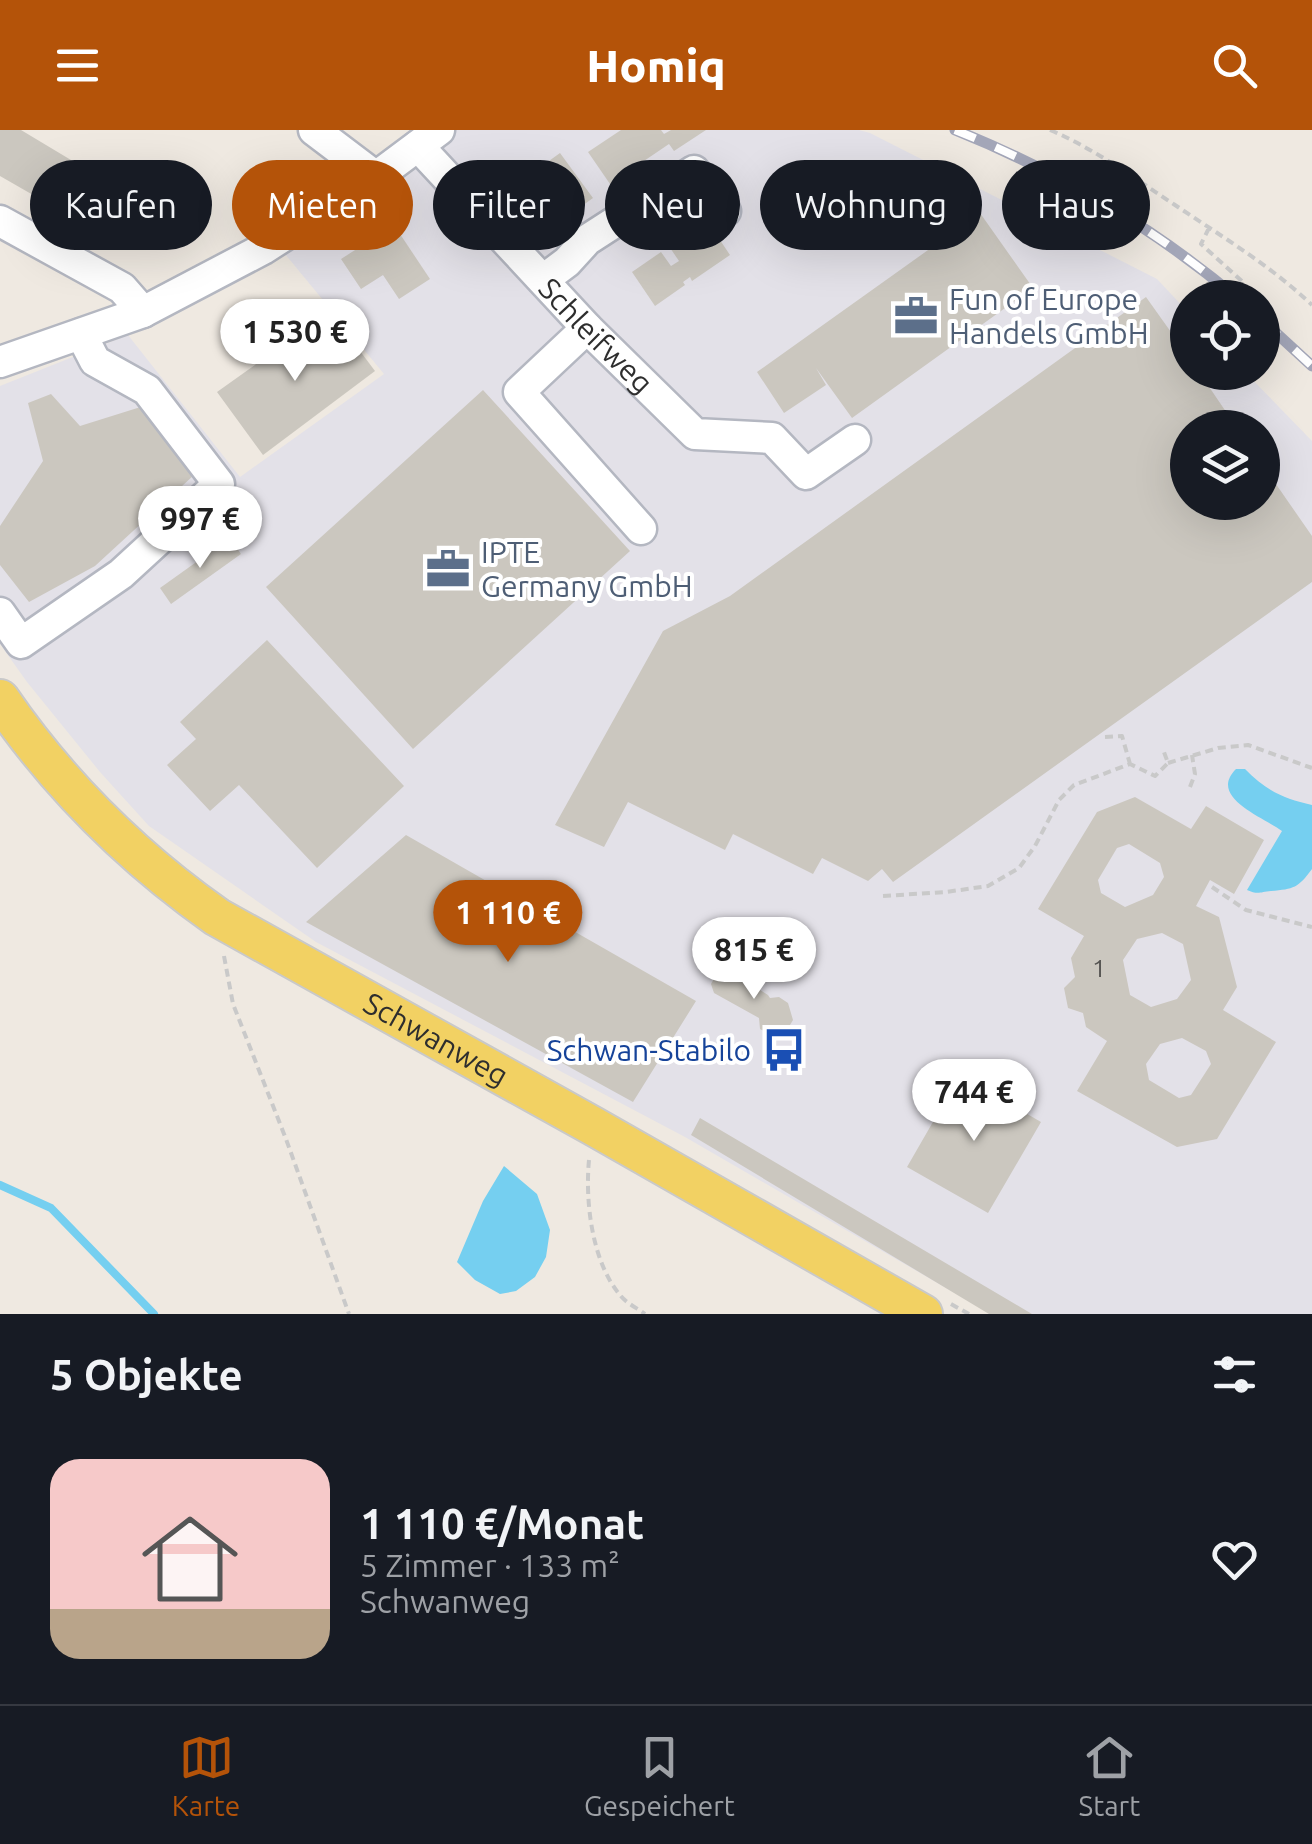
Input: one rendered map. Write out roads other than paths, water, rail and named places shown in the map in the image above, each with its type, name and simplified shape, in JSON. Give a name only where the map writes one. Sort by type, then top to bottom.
[{"type":"main road","name":"Schwanweg","points":[[0,699],[92,812],[132,851],[217,916],[923,1314]]},
{"type":"street","points":[[314,130],[354,160]]},
{"type":"street","name":"Schleifweg","points":[[399,160],[428,138],[586,328],[695,434],[772,438],[806,474],[855,440]]},
{"type":"street","points":[[0,221],[122,288],[143,312]]},
{"type":"street","points":[[543,280],[605,229]]},
{"type":"street","name":"Schleifweg","points":[[0,362],[143,312],[262,250]]},
{"type":"street","points":[[586,328],[519,392],[641,529]]},
{"type":"street","points":[[0,613],[21,643],[121,574],[219,484],[147,390],[94,361],[80,334]]},
{"type":"water","points":[[1236,769],[1245,769],[1276,793],[1312,805],[1312,869],[1295,886],[1259,893],[1247,890],[1282,831],[1233,797],[1228,788]]},
{"type":"water","points":[[504,1166],[537,1194],[550,1230],[546,1257],[535,1277],[516,1291],[500,1294],[475,1280],[457,1262],[483,1201]]},
{"type":"waterway","points":[[0,1185],[51,1208],[154,1314]]},
{"type":"railway","points":[[955,130],[1067,182],[1138,224],[1215,280]]},
{"type":"railway","points":[[1280,337],[1312,366]]},
{"type":"place","name":"Fun of Europe Handels GmbH","points":[[916,316]]},
{"type":"place","name":"IPTE Germany GmbH","points":[[448,569]]},
{"type":"place","name":"Schwan-Stabilo","points":[[784,1050]]}]
